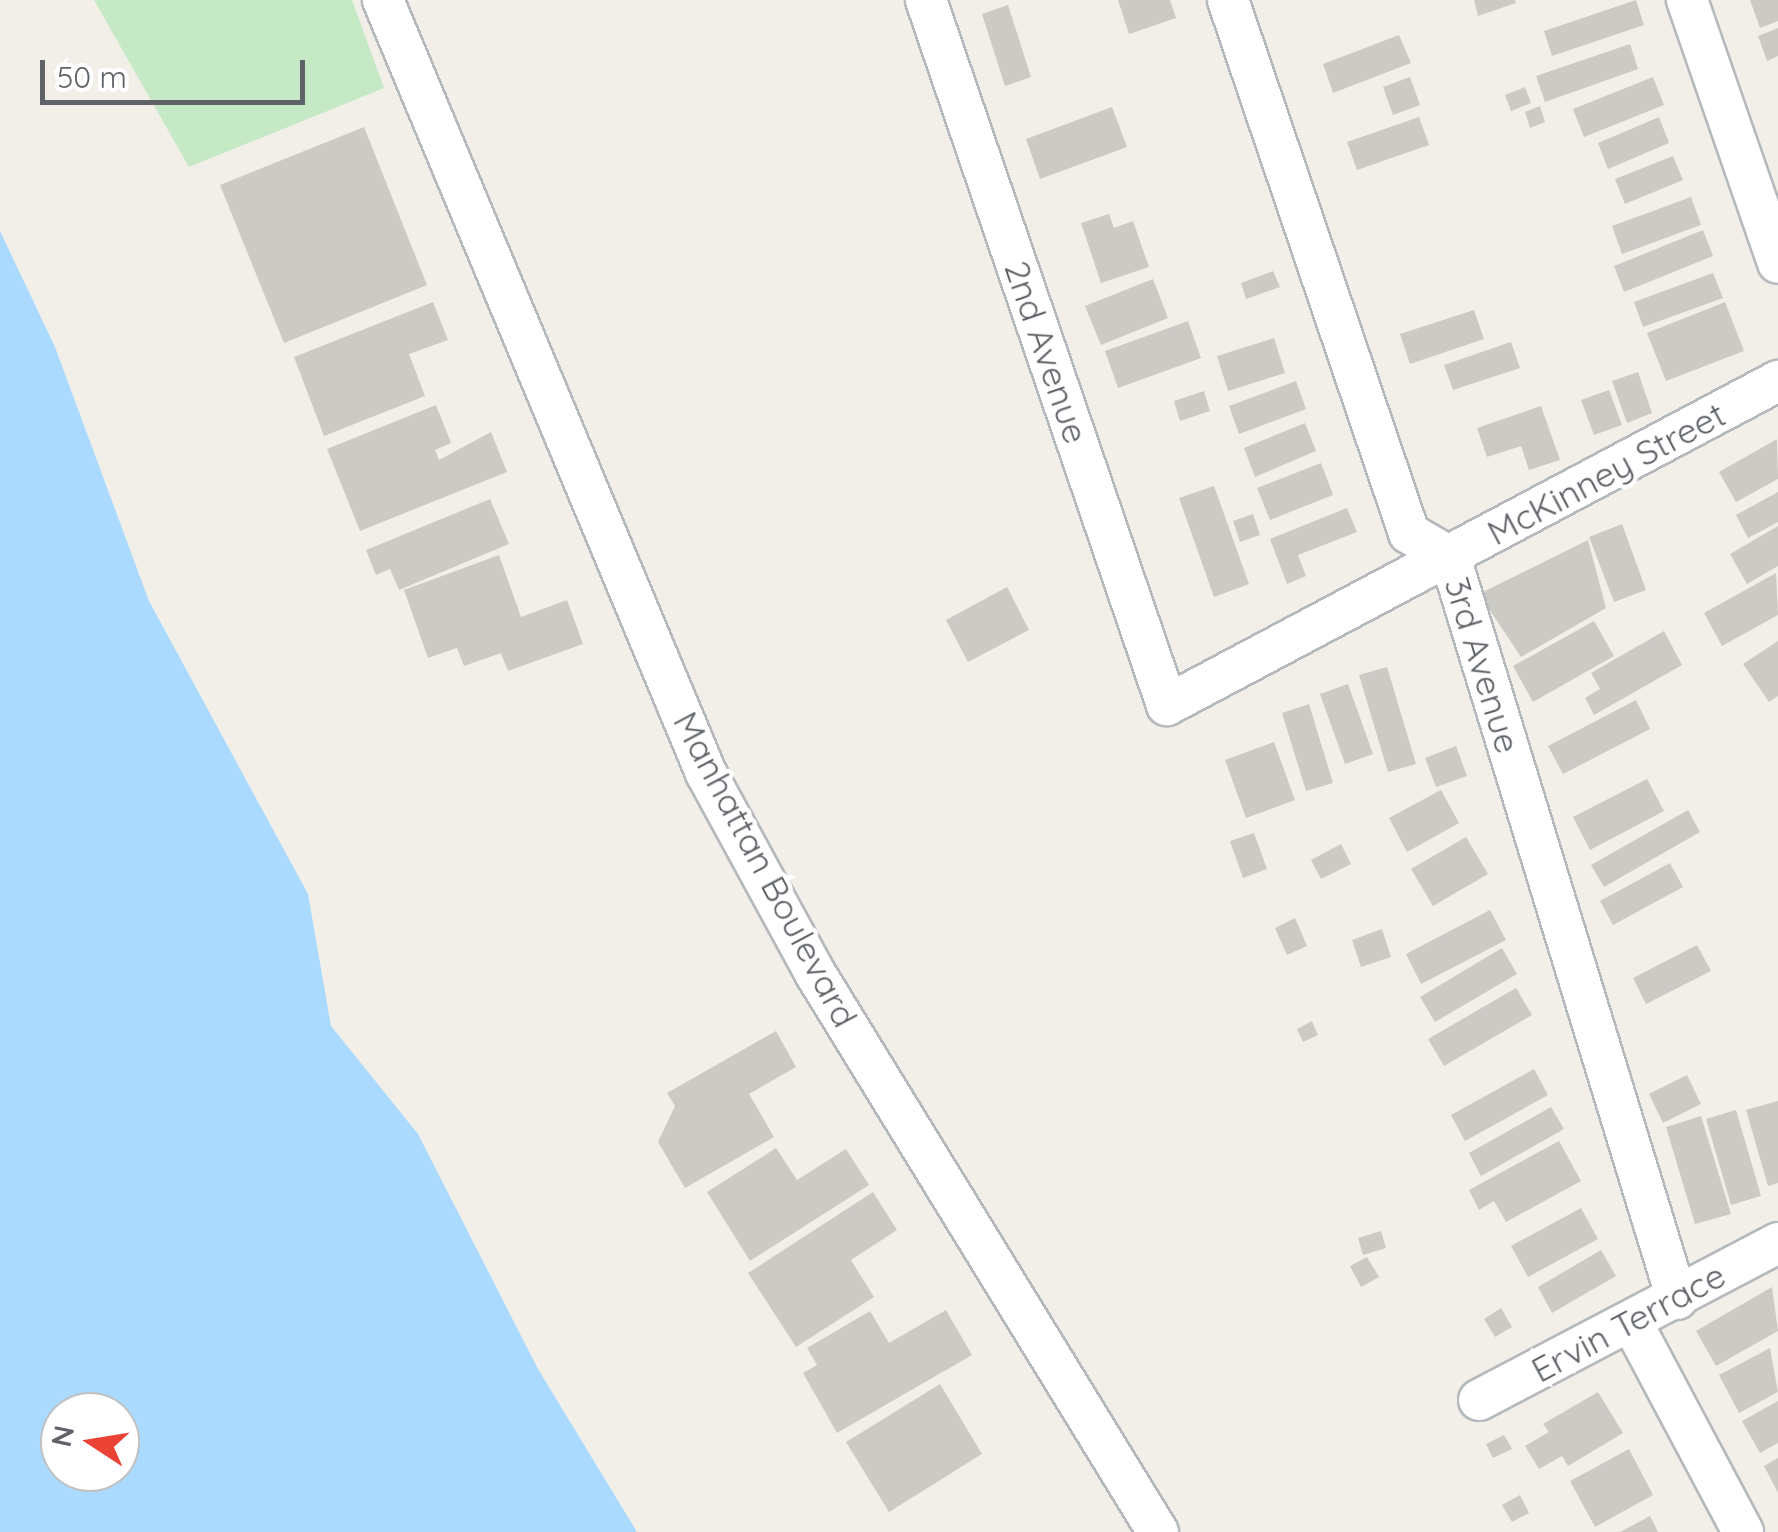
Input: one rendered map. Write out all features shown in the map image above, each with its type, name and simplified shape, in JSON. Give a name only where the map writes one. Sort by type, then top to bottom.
[{"type":"street","name":"Manhattan Boulevard","points":[[383,0],[706,774],[815,973],[1158,1532]]},
{"type":"street","name":"2nd Avenue","points":[[926,0],[1167,705]]},
{"type":"street","name":"3rd Avenue","points":[[1228,0],[1409,533],[1450,557],[1677,1299]]},
{"type":"street","points":[[1687,0],[1778,264]]},
{"type":"street","name":"McKinney Street","points":[[1167,705],[1778,381]]},
{"type":"street","name":"Ervin Terrace","points":[[1479,1400],[1778,1243]]},
{"type":"street","points":[[1631,1321],[1743,1532]]},
{"type":"green space","points":[[94,0],[352,0],[384,88],[189,167]]},
{"type":"water","points":[[0,231],[55,347],[149,601],[308,894],[331,1026],[418,1134],[538,1369],[637,1532],[0,1532]]},
{"type":"building","points":[[1118,0],[1170,0],[1176,18],[1129,34]]},
{"type":"building","points":[[1474,0],[1515,0],[1516,3],[1478,16]]},
{"type":"building","points":[[1636,0],[1644,25],[1552,56],[1544,31]]},
{"type":"building","points":[[1750,0],[1778,0],[1778,21],[1760,28]]},
{"type":"building","points":[[1008,5],[1031,77],[1005,86],[982,14]]},
{"type":"building","points":[[1778,28],[1778,56],[1767,61],[1758,36]]},
{"type":"building","points":[[1399,35],[1411,63],[1333,93],[1323,64]]},
{"type":"building","points":[[1630,44],[1638,69],[1545,102],[1536,76]]},
{"type":"building","points":[[1410,77],[1420,105],[1393,115],[1383,87]]},
{"type":"building","points":[[1653,77],[1664,105],[1584,137],[1573,109]]},
{"type":"building","points":[[1525,87],[1531,103],[1511,111],[1505,95]]},
{"type":"building","points":[[1540,106],[1545,122],[1530,128],[1525,112]]},
{"type":"building","points":[[1112,107],[1127,147],[1040,179],[1026,139]]},
{"type":"building","points":[[1419,117],[1429,145],[1357,170],[1347,142]]},
{"type":"building","points":[[1659,117],[1669,143],[1608,169],[1598,143]]},
{"type":"building","points":[[364,127],[427,285],[284,343],[220,185]]},
{"type":"building","points":[[1673,156],[1683,180],[1625,204],[1615,179]]},
{"type":"building","points":[[1691,197],[1701,225],[1622,254],[1612,226]]},
{"type":"building","points":[[1109,214],[1114,228],[1133,221],[1149,267],[1101,283],[1081,223]]},
{"type":"building","points":[[1703,230],[1713,256],[1624,292],[1614,266]]},
{"type":"building","points":[[1273,271],[1280,287],[1246,299],[1241,283]]},
{"type":"building","points":[[1713,273],[1723,298],[1643,327],[1634,302]]},
{"type":"building","points":[[1153,279],[1168,318],[1101,345],[1085,306]]},
{"type":"building","points":[[433,302],[448,340],[409,354],[425,396],[324,436],[294,357]]},
{"type":"building","points":[[1725,302],[1744,351],[1666,381],[1647,333]]},
{"type":"building","points":[[1474,310],[1484,339],[1410,364],[1400,334]]},
{"type":"building","points":[[1188,321],[1201,358],[1118,388],[1105,351]]},
{"type":"building","points":[[1274,338],[1285,373],[1228,391],[1217,356]]},
{"type":"building","points":[[1511,342],[1520,368],[1453,390],[1444,365]]},
{"type":"building","points":[[1638,372],[1652,413],[1627,423],[1612,381]]},
{"type":"building","points":[[1296,381],[1306,409],[1239,434],[1229,406]]},
{"type":"building","points":[[1609,390],[1622,425],[1594,435],[1581,400]]},
{"type":"building","points":[[1204,391],[1210,411],[1180,421],[1174,401]]},
{"type":"building","points":[[436,405],[451,443],[435,450],[439,460],[491,432],[507,472],[360,531],[327,449]]},
{"type":"building","points":[[1541,406],[1560,460],[1529,470],[1521,446],[1487,457],[1477,428]]},
{"type":"building","points":[[1305,423],[1316,451],[1255,477],[1244,448]]},
{"type":"building","points":[[1777,439],[1778,479],[1736,502],[1719,472]]},
{"type":"building","points":[[1321,463],[1333,495],[1270,520],[1257,488]]},
{"type":"building","points":[[1214,486],[1249,584],[1214,597],[1179,498]]},
{"type":"building","points":[[1778,492],[1778,522],[1748,538],[1736,515]]},
{"type":"building","points":[[490,499],[509,544],[399,590],[390,569],[376,575],[366,550]]},
{"type":"building","points":[[1347,508],[1357,532],[1298,555],[1306,576],[1287,584],[1270,539]]},
{"type":"building","points":[[1253,514],[1260,535],[1240,542],[1233,521]]},
{"type":"building","points":[[1622,524],[1646,590],[1614,602],[1589,537]]},
{"type":"building","points":[[1778,526],[1778,566],[1747,584],[1730,554]]},
{"type":"building","points":[[1588,540],[1606,608],[1521,657],[1479,594]]},
{"type":"building","points":[[499,555],[521,617],[567,600],[583,644],[508,671],[501,653],[464,666],[457,648],[428,658],[404,590]]},
{"type":"building","points":[[1776,573],[1778,615],[1722,646],[1704,613]]},
{"type":"building","points":[[1007,587],[1029,630],[968,662],[946,620]]},
{"type":"building","points":[[1594,621],[1614,656],[1533,702],[1513,666]]},
{"type":"building","points":[[1664,631],[1682,665],[1594,715],[1585,698],[1600,689],[1591,673]]},
{"type":"building","points":[[1778,641],[1778,696],[1769,702],[1743,664]]},
{"type":"building","points":[[1387,667],[1416,764],[1388,772],[1359,675]]},
{"type":"building","points":[[1348,684],[1373,754],[1345,764],[1320,694]]},
{"type":"building","points":[[1636,700],[1650,729],[1563,774],[1548,746]]},
{"type":"building","points":[[1309,704],[1333,783],[1306,791],[1282,713]]},
{"type":"building","points":[[1274,742],[1295,800],[1246,818],[1225,760]]},
{"type":"building","points":[[1456,746],[1467,776],[1436,787],[1425,758]]},
{"type":"building","points":[[1647,779],[1664,811],[1590,850],[1573,817]]},
{"type":"building","points":[[1441,790],[1459,823],[1407,852],[1389,818]]},
{"type":"building","points":[[1688,810],[1700,832],[1604,887],[1591,865]]},
{"type":"building","points":[[1254,833],[1267,869],[1243,878],[1230,841]]},
{"type":"building","points":[[1466,837],[1488,874],[1433,906],[1411,869]]},
{"type":"building","points":[[1341,844],[1351,864],[1321,879],[1311,860]]},
{"type":"building","points":[[1670,863],[1683,887],[1613,925],[1600,901]]},
{"type":"building","points":[[1490,910],[1506,940],[1421,984],[1406,954]]},
{"type":"building","points":[[1295,918],[1307,946],[1287,955],[1275,928]]},
{"type":"building","points":[[1382,929],[1391,957],[1361,967],[1352,940]]},
{"type":"building","points":[[1697,945],[1711,971],[1646,1004],[1633,978]]},
{"type":"building","points":[[1502,948],[1517,974],[1435,1022],[1420,997]]},
{"type":"building","points":[[1516,988],[1532,1015],[1444,1066],[1428,1039]]},
{"type":"building","points":[[1312,1021],[1318,1035],[1303,1042],[1297,1029]]},
{"type":"building","points":[[776,1031],[796,1067],[749,1094],[774,1137],[685,1188],[658,1142],[675,1106],[667,1093]]},
{"type":"building","points":[[1534,1069],[1548,1095],[1465,1141],[1451,1115]]},
{"type":"building","points":[[1687,1075],[1701,1104],[1663,1123],[1649,1094]]},
{"type":"building","points":[[1778,1101],[1778,1183],[1768,1186],[1746,1110]]},
{"type":"building","points":[[1551,1107],[1564,1129],[1481,1176],[1469,1153]]},
{"type":"building","points":[[1736,1110],[1761,1196],[1731,1205],[1706,1119]]},
{"type":"building","points":[[1701,1116],[1731,1214],[1695,1224],[1666,1127]]},
{"type":"building","points":[[1559,1141],[1581,1181],[1506,1222],[1494,1201],[1479,1210],[1469,1190]]},
{"type":"building","points":[[776,1148],[797,1180],[846,1149],[869,1185],[750,1261],[707,1192]]},
{"type":"building","points":[[873,1192],[897,1230],[851,1260],[874,1297],[796,1347],[748,1273]]},
{"type":"building","points":[[1581,1208],[1598,1239],[1528,1277],[1511,1246]]},
{"type":"building","points":[[1381,1231],[1386,1248],[1363,1255],[1358,1238]]},
{"type":"building","points":[[1601,1250],[1616,1276],[1552,1313],[1538,1287]]},
{"type":"building","points":[[1367,1257],[1379,1277],[1361,1287],[1350,1266]]},
{"type":"building","points":[[1772,1287],[1778,1331],[1716,1366],[1696,1331]]},
{"type":"building","points":[[1501,1308],[1512,1327],[1495,1337],[1484,1319]]},
{"type":"building","points":[[946,1310],[972,1355],[837,1433],[803,1373],[817,1365],[807,1348],[870,1311],[889,1343]]},
{"type":"building","points":[[1770,1348],[1778,1392],[1739,1413],[1719,1375]]},
{"type":"building","points":[[940,1384],[982,1454],[889,1512],[846,1442]]},
{"type":"building","points":[[1598,1392],[1623,1433],[1568,1466],[1562,1456],[1539,1469],[1525,1446],[1549,1432],[1543,1424]]},
{"type":"building","points":[[1778,1401],[1778,1443],[1760,1453],[1742,1421]]},
{"type":"building","points":[[1504,1435],[1512,1449],[1493,1458],[1486,1444]]},
{"type":"building","points":[[1629,1449],[1653,1495],[1595,1527],[1570,1481]]},
{"type":"building","points":[[1778,1458],[1778,1493],[1764,1466]]},
{"type":"building","points":[[1520,1495],[1529,1513],[1512,1522],[1502,1505]]},
{"type":"building","points":[[1650,1516],[1658,1532],[1620,1532]]}]
